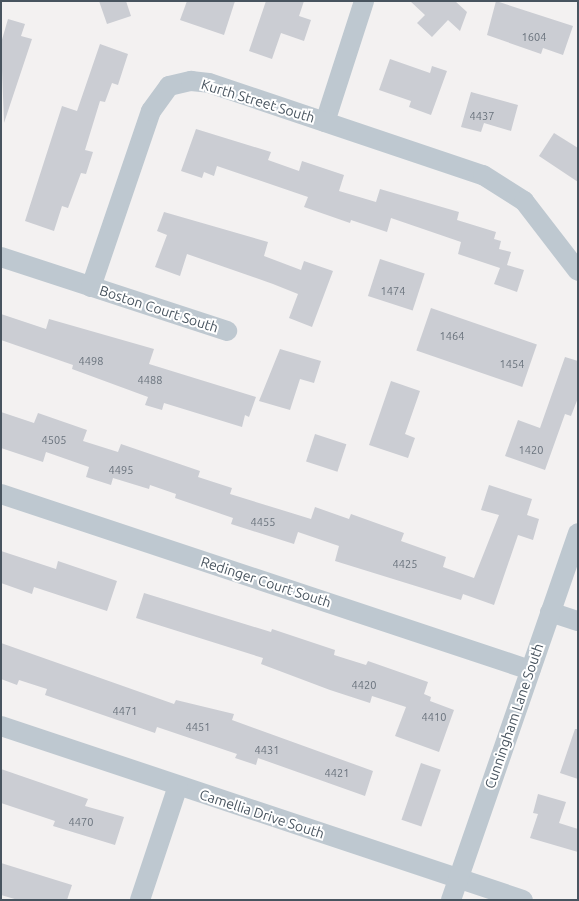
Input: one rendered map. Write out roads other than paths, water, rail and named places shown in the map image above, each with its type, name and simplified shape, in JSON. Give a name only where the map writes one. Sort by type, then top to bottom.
[{"type":"street","points":[[325,122],[364,1]]},
{"type":"street","name":"Kurth Street South","points":[[91,287],[151,111],[169,86],[190,81],[209,83],[483,175],[504,186],[524,201],[578,271]]},
{"type":"street","points":[[1,257],[91,287]]},
{"type":"street","name":"Boston Court South","points":[[91,287],[227,331]]},
{"type":"street","name":"Redinger Court South","points":[[1,494],[530,670]]},
{"type":"street","name":"Cunningham Lane South","points":[[450,900],[578,533]]},
{"type":"street","points":[[550,612],[578,621]]},
{"type":"street","name":"Camellia Drive South","points":[[1,726],[523,900]]},
{"type":"street","points":[[140,900],[178,786]]}]
